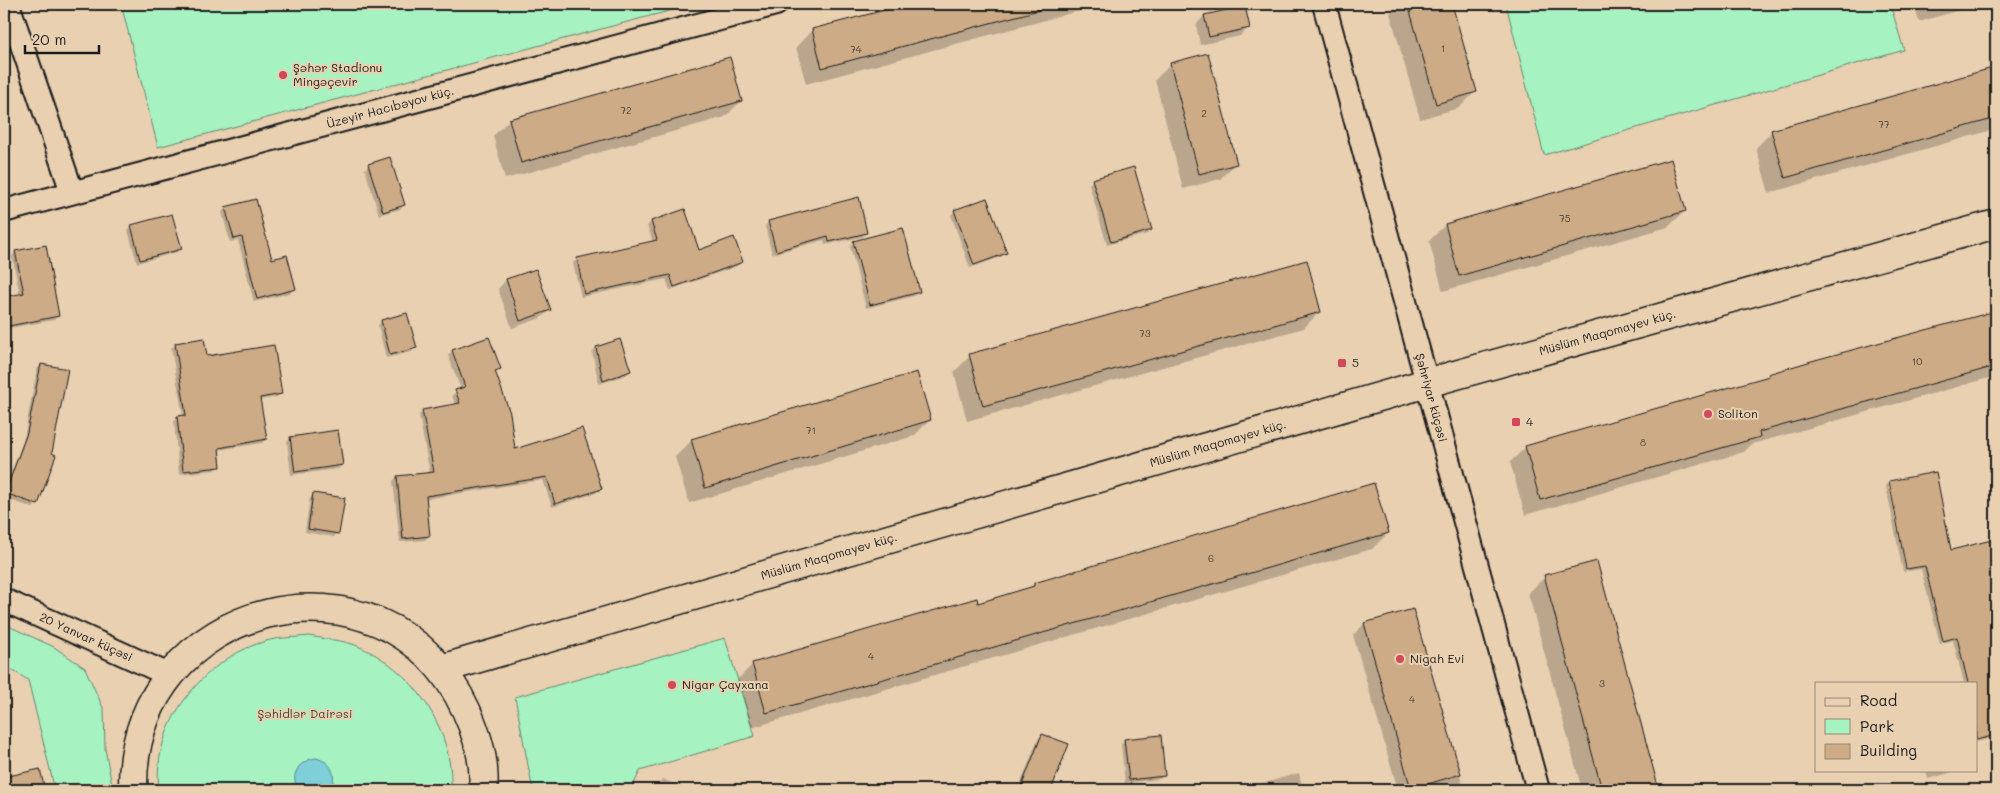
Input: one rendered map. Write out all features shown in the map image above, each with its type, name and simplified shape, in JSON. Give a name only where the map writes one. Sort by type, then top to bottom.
[{"type":"main road","name":"Müslüm Maqomayev küç.","points":[[441,669],[1427,382],[1996,224]]},
{"type":"main road","points":[[133,790],[132,771],[138,737],[151,704],[169,675],[193,650],[221,630],[253,616],[286,609],[321,608],[355,614],[387,627],[416,645],[441,669],[460,696],[473,724],[481,755],[483,790]]},
{"type":"street","points":[[8,4],[72,192]]},
{"type":"street","name":"Üzeyir Hacıbəyov küç.","points":[[4,212],[72,192],[776,4]]},
{"type":"street","name":"Şəhriyar küçəsi","points":[[1324,4],[1538,790]]},
{"type":"street","name":"20 Yanvar küçəsi","points":[[4,600],[169,675]]},
{"type":"green space","name":"Şəhər Stadionu Mingəçevir","points":[[121,4],[695,4],[158,147]]},
{"type":"green space","points":[[1506,4],[1890,4],[1904,50],[1544,155]]},
{"type":"green space","points":[[4,624],[54,647],[85,668],[104,710],[105,749],[113,790],[55,790],[28,680],[4,665]]},
{"type":"green space","name":"Şəhidlər Dairəsi","points":[[309,636],[355,645],[376,655],[411,684],[426,702],[445,744],[450,767],[451,790],[159,790],[159,766],[163,742],[173,719],[186,698],[202,680],[220,664],[241,651],[268,640]]},
{"type":"green space","points":[[725,638],[755,736],[640,771],[631,790],[541,790],[532,786],[515,697]]},
{"type":"water","points":[[316,758],[326,762],[332,769],[333,784],[331,789],[299,790],[295,779],[297,769],[310,759]]},
{"type":"building","points":[[908,4],[1038,4],[1039,10],[822,68],[812,29]]},
{"type":"building","points":[[1408,4],[1452,4],[1477,92],[1436,104]]},
{"type":"building","points":[[1245,6],[1250,28],[1209,37],[1204,15]]},
{"type":"building","points":[[1208,53],[1237,164],[1199,174],[1170,63]]},
{"type":"building","points":[[730,57],[742,101],[521,163],[509,119]]},
{"type":"building","points":[[1996,67],[1996,118],[1785,178],[1771,130]]},
{"type":"building","points":[[390,157],[405,205],[383,212],[368,164]]},
{"type":"building","points":[[1671,159],[1686,211],[1459,276],[1445,224]]},
{"type":"building","points":[[1134,167],[1152,230],[1111,242],[1092,179]]},
{"type":"building","points":[[859,197],[867,233],[829,242],[828,236],[776,251],[768,221]]},
{"type":"building","points":[[987,198],[1007,253],[974,265],[954,210]]},
{"type":"building","points":[[256,199],[272,259],[287,255],[296,289],[257,299],[242,237],[234,239],[225,207]]},
{"type":"building","points":[[685,209],[699,250],[734,237],[743,262],[674,287],[670,275],[584,294],[577,258],[657,240],[651,221]]},
{"type":"building","points":[[172,214],[182,249],[140,260],[131,225]]},
{"type":"building","points":[[903,228],[920,292],[870,305],[853,241]]},
{"type":"building","points":[[46,245],[59,316],[4,327],[4,297],[24,293],[15,251]]},
{"type":"building","points":[[1307,260],[1321,312],[983,406],[969,354]]},
{"type":"building","points":[[536,269],[551,310],[520,321],[506,279]]},
{"type":"building","points":[[1996,311],[1996,366],[1759,432],[1760,437],[1540,500],[1525,446],[1769,376],[1768,374],[1815,360]]},
{"type":"building","points":[[407,313],[417,348],[390,355],[381,320]]},
{"type":"building","points":[[489,337],[501,369],[495,371],[510,413],[515,449],[582,428],[602,489],[555,504],[547,477],[426,496],[430,536],[403,539],[397,476],[434,472],[422,410],[460,403],[455,390],[465,387],[452,350]]},
{"type":"building","points":[[204,338],[207,356],[274,345],[282,394],[260,398],[267,439],[219,448],[221,467],[183,471],[177,416],[186,415],[175,343]]},
{"type":"building","points":[[620,339],[631,371],[603,381],[596,347]]},
{"type":"building","points":[[41,364],[68,369],[52,453],[56,455],[38,505],[5,493],[27,433]]},
{"type":"building","points":[[917,372],[931,420],[705,488],[691,439]]},
{"type":"building","points":[[338,430],[343,465],[295,472],[290,437]]},
{"type":"building","points":[[1936,472],[1951,550],[1996,539],[1996,735],[1978,740],[1978,682],[1968,682],[1957,637],[1943,641],[1925,566],[1906,569],[1889,481]]},
{"type":"building","points":[[1374,483],[1389,533],[766,713],[752,663],[977,598],[978,603],[1034,586],[1034,583]]},
{"type":"building","points":[[313,493],[345,498],[339,534],[308,529]]},
{"type":"building","points":[[1597,561],[1659,790],[1602,790],[1544,575]]},
{"type":"building","points":[[1413,609],[1461,774],[1411,789],[1364,623]]},
{"type":"building","points":[[1042,734],[1069,744],[1051,790],[1020,790]]},
{"type":"building","points":[[1161,735],[1165,776],[1129,780],[1124,739]]},
{"type":"building","points":[[40,769],[45,790],[4,790],[4,777]]},
{"type":"place","name":"Şəhər Stadionu Mingəçevir","points":[[283,75]]},
{"type":"place","name":"5","points":[[1342,363]]},
{"type":"place","name":"Soliton","points":[[1708,414]]},
{"type":"place","name":"4","points":[[1516,422]]},
{"type":"place","name":"Nigah Evi","points":[[1400,659]]},
{"type":"place","name":"Nigar Çayxana","points":[[672,685]]}]
